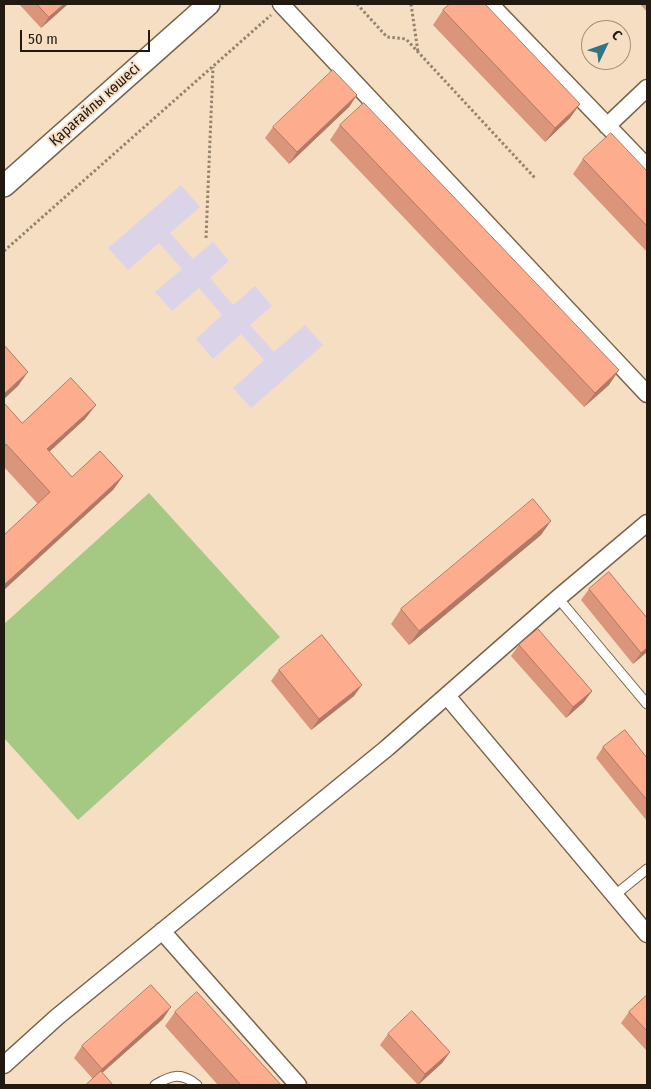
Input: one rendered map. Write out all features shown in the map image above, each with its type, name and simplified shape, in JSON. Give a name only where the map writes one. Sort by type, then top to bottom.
[{"type":"street","name":"Қарағайлы көшесі","points":[[5,183],[209,4]]},
{"type":"street","points":[[490,4],[647,168]]},
{"type":"street","points":[[282,5],[647,394]]},
{"type":"street","points":[[607,126],[647,88]]},
{"type":"street","points":[[4,1065],[57,1017],[387,748],[647,522]]},
{"type":"street","points":[[447,696],[647,934]]},
{"type":"street","points":[[162,931],[298,1085]]},
{"type":"lane","points":[[558,598],[647,704]]},
{"type":"lane","points":[[615,895],[647,869]]},
{"type":"lane","points":[[155,1085],[166,1078],[178,1076],[188,1078],[197,1085]]},
{"type":"path","points":[[357,4],[387,37],[406,39],[535,178]]},
{"type":"path","points":[[411,4],[418,52]]},
{"type":"path","points":[[4,251],[282,5]]},
{"type":"path","points":[[206,238],[213,66]]},
{"type":"shaded area","points":[[181,185],[200,207],[170,233],[193,259],[213,242],[229,261],[210,278],[233,305],[255,286],[272,306],[250,325],[274,352],[305,325],[323,345],[251,408],[233,388],[264,360],[241,334],[213,359],[196,339],[222,315],[199,288],[172,311],[155,292],[182,269],[159,243],[128,270],[108,248]]},
{"type":"green space","points":[[149,493],[280,637],[78,820],[4,738],[4,624]]},
{"type":"building","points":[[37,4],[64,4],[49,17]]},
{"type":"building","points":[[450,4],[485,4],[580,104],[555,128],[443,10]]},
{"type":"building","points":[[333,70],[357,95],[297,152],[273,127]]},
{"type":"building","points":[[364,103],[619,370],[595,393],[340,125]]},
{"type":"building","points":[[611,133],[647,171],[647,226],[583,159]]},
{"type":"building","points":[[4,345],[28,372],[4,394]]},
{"type":"building","points":[[71,378],[96,405],[47,449],[72,477],[100,451],[123,476],[4,585],[4,535],[50,492],[6,444],[4,447],[4,403],[22,423]]},
{"type":"building","points":[[533,499],[551,521],[419,631],[401,609]]},
{"type":"building","points":[[609,572],[647,618],[647,648],[641,653],[589,589]]},
{"type":"building","points":[[538,629],[592,691],[573,707],[519,645]]},
{"type":"building","points":[[322,635],[362,685],[319,719],[279,670]]},
{"type":"building","points":[[625,730],[647,758],[647,800],[603,747]]},
{"type":"building","points":[[151,985],[171,1007],[102,1069],[82,1046]]},
{"type":"building","points":[[197,992],[281,1085],[241,1085],[175,1012]]},
{"type":"building","points":[[647,995],[647,1031],[629,1012]]},
{"type":"building","points":[[412,1011],[450,1052],[425,1074],[388,1034]]},
{"type":"building","points":[[101,1071],[113,1085],[86,1085]]}]
